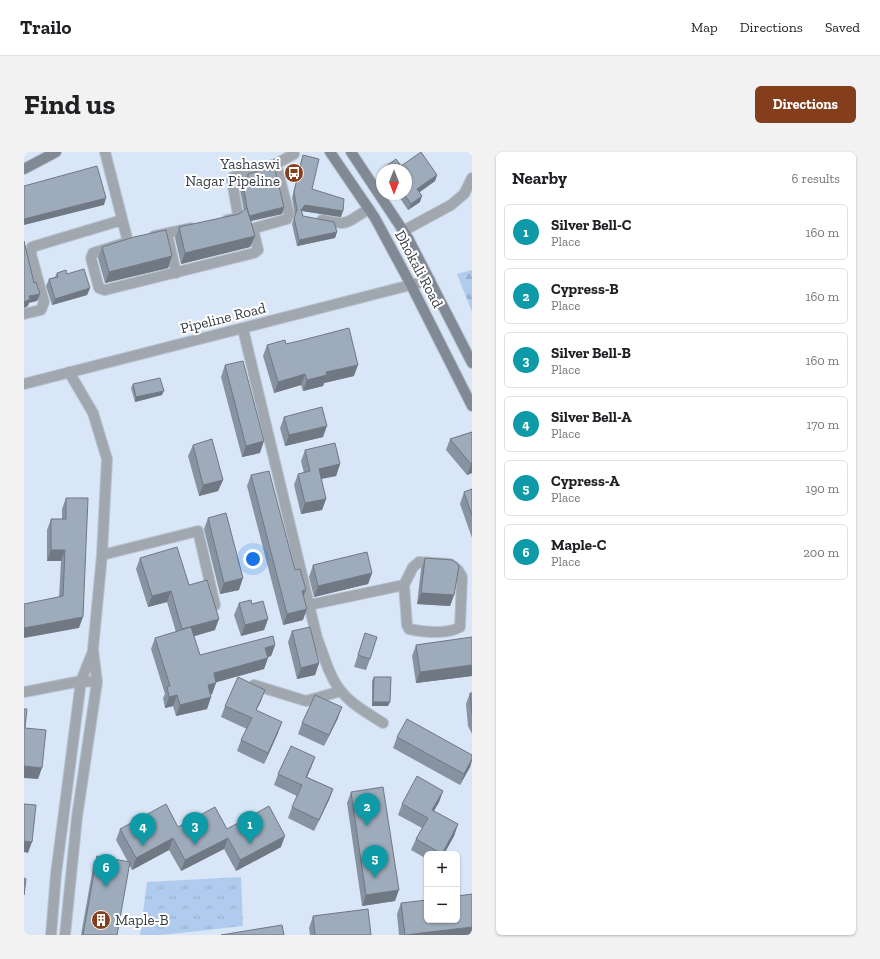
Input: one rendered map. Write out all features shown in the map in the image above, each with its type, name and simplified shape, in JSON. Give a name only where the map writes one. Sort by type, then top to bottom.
[{"type":"street","points":[[24,169],[56,152]]},
{"type":"street","points":[[105,152],[122,220],[137,240]]},
{"type":"street","name":"Dhokali Road","points":[[330,152],[369,209],[412,285],[472,406]]},
{"type":"street","name":"Dhokali Road","points":[[352,152],[403,231],[430,280],[472,363]]},
{"type":"street","points":[[219,222],[234,219],[238,215],[232,181],[233,177],[276,164],[294,154]]},
{"type":"street","points":[[204,225],[137,240],[93,253],[91,258],[99,288],[105,290],[254,253],[258,250],[254,233],[255,228],[287,219],[289,214],[276,164]]},
{"type":"street","points":[[403,231],[468,196],[472,178]]},
{"type":"street","points":[[354,187],[370,179]]},
{"type":"street","points":[[313,218],[345,224],[349,223],[355,217],[369,209]]},
{"type":"street","points":[[24,314],[41,310],[44,302],[31,254],[32,247],[122,220]]},
{"type":"street","points":[[167,233],[176,273]]},
{"type":"street","name":"Pipeline Road","points":[[24,384],[430,280]]},
{"type":"street","points":[[243,329],[317,638],[331,673],[341,691],[360,709],[383,723]]},
{"type":"street","points":[[65,935],[77,817],[97,682],[93,649],[102,555],[107,459],[93,413],[69,372]]},
{"type":"street","points":[[102,555],[198,531],[215,605]]},
{"type":"street","points":[[419,562],[450,564],[458,570],[462,577],[460,627],[454,631],[409,629],[407,625],[404,585],[413,566],[419,562]]},
{"type":"street","points":[[309,605],[404,585]]},
{"type":"street","points":[[51,935],[56,874],[81,681],[93,649]]},
{"type":"street","points":[[24,692],[81,681],[97,682]]},
{"type":"street","points":[[254,685],[306,701],[341,691]]},
{"type":"green space","points":[[472,270],[472,312],[457,274]]},
{"type":"green space","points":[[241,877],[243,926],[162,935],[140,935],[147,882]]},
{"type":"building","points":[[421,152],[437,175],[417,189],[422,196],[411,204],[408,200],[412,200],[412,164],[404,164]]},
{"type":"building","points":[[303,155],[319,159],[312,189],[344,199],[343,211],[305,205],[301,210],[303,216],[334,222],[337,232],[299,240],[294,218],[297,210],[294,192]]},
{"type":"building","points":[[396,159],[400,164],[389,164]]},
{"type":"building","points":[[97,166],[106,198],[24,219],[24,186]]},
{"type":"building","points":[[268,168],[269,171],[275,170],[284,207],[249,216],[242,178],[248,177],[248,174]]},
{"type":"building","points":[[247,208],[255,236],[185,253],[179,227],[239,214]]},
{"type":"building","points":[[166,230],[172,256],[109,272],[102,247],[134,237]]},
{"type":"building","points":[[24,241],[34,283],[36,282],[40,294],[29,296],[30,299],[24,302]]},
{"type":"building","points":[[84,269],[90,288],[55,299],[49,279],[58,277],[57,273],[66,270],[67,274]]},
{"type":"building","points":[[349,328],[358,365],[326,372],[327,375],[307,380],[305,374],[278,382],[267,345],[285,340],[286,344]]},
{"type":"building","points":[[243,361],[264,441],[246,446],[225,365]]},
{"type":"building","points":[[160,378],[164,391],[136,397],[133,384]]},
{"type":"building","points":[[322,407],[327,426],[289,435],[284,417]]},
{"type":"building","points":[[472,432],[472,463],[471,464],[450,439]]},
{"type":"building","points":[[212,439],[223,480],[203,485],[193,445]]},
{"type":"building","points":[[335,443],[340,464],[319,469],[326,499],[305,503],[298,474],[310,471],[305,450]]},
{"type":"building","points":[[269,471],[295,570],[300,569],[306,590],[302,591],[307,609],[287,614],[251,475]]},
{"type":"building","points":[[472,489],[472,516],[464,492]]},
{"type":"building","points":[[66,498],[88,498],[83,617],[24,628],[24,604],[63,596],[65,550],[51,550],[51,519],[66,519]]},
{"type":"building","points":[[226,513],[243,578],[224,583],[208,518]]},
{"type":"building","points":[[177,547],[189,585],[207,580],[219,619],[182,629],[171,591],[152,596],[140,558]]},
{"type":"building","points":[[367,552],[372,573],[318,586],[313,565]]},
{"type":"building","points":[[425,558],[452,560],[457,563],[459,566],[454,595],[421,593]]},
{"type":"building","points":[[251,600],[252,604],[263,601],[268,619],[245,625],[239,603]]},
{"type":"building","points":[[191,627],[200,655],[273,636],[275,645],[265,648],[268,658],[214,673],[216,683],[208,685],[211,697],[180,705],[177,695],[169,697],[167,687],[170,686],[155,638]]},
{"type":"building","points":[[310,627],[319,663],[301,668],[292,631]]},
{"type":"building","points":[[365,633],[377,637],[370,659],[358,655]]},
{"type":"building","points":[[472,637],[472,665],[420,672],[416,645]]},
{"type":"building","points":[[238,677],[265,690],[256,710],[282,722],[268,753],[241,740],[252,718],[225,706]]},
{"type":"building","points":[[374,677],[391,677],[390,702],[373,702]]},
{"type":"building","points":[[470,693],[472,693],[472,714]]},
{"type":"building","points":[[315,695],[342,707],[329,735],[302,723]]},
{"type":"building","points":[[24,709],[27,709],[25,728],[46,730],[42,768],[24,766]]},
{"type":"building","points":[[407,719],[472,755],[472,759],[464,774],[397,737]]},
{"type":"building","points":[[291,746],[315,757],[306,777],[333,789],[319,820],[292,807],[302,785],[278,774]]},
{"type":"building","points":[[417,776],[443,791],[432,810],[458,824],[444,851],[437,851],[416,839],[428,818],[402,804]]},
{"type":"building","points":[[383,787],[399,890],[366,895],[351,792]]},
{"type":"building","points":[[24,804],[36,805],[32,842],[24,841]]},
{"type":"building","points":[[166,804],[178,827],[215,807],[227,829],[269,806],[285,836],[240,860],[228,838],[185,860],[173,838],[136,858],[120,829]]},
{"type":"building","points":[[97,856],[130,862],[117,935],[83,935]]},
{"type":"building","points":[[24,878],[26,879],[24,895]]},
{"type":"building","points":[[472,894],[472,927],[405,935],[401,903],[424,900],[424,923],[460,923],[460,896]]},
{"type":"building","points":[[368,909],[371,935],[315,935],[313,916]]},
{"type":"building","points":[[282,925],[284,935],[221,935]]},
{"type":"place","name":"Yashaswi Nagar Pipeline","points":[[294,173]]},
{"type":"place","name":"Cypress-B","points":[[367,826]]},
{"type":"place","name":"Silver Bell-C","points":[[250,844]]},
{"type":"place","name":"Silver Bell-B","points":[[195,845]]},
{"type":"place","name":"Silver Bell-A","points":[[143,846]]},
{"type":"place","name":"Cypress-A","points":[[375,878]]},
{"type":"place","name":"Maple-C","points":[[106,887]]},
{"type":"place","name":"Maple-B","points":[[101,920]]}]
